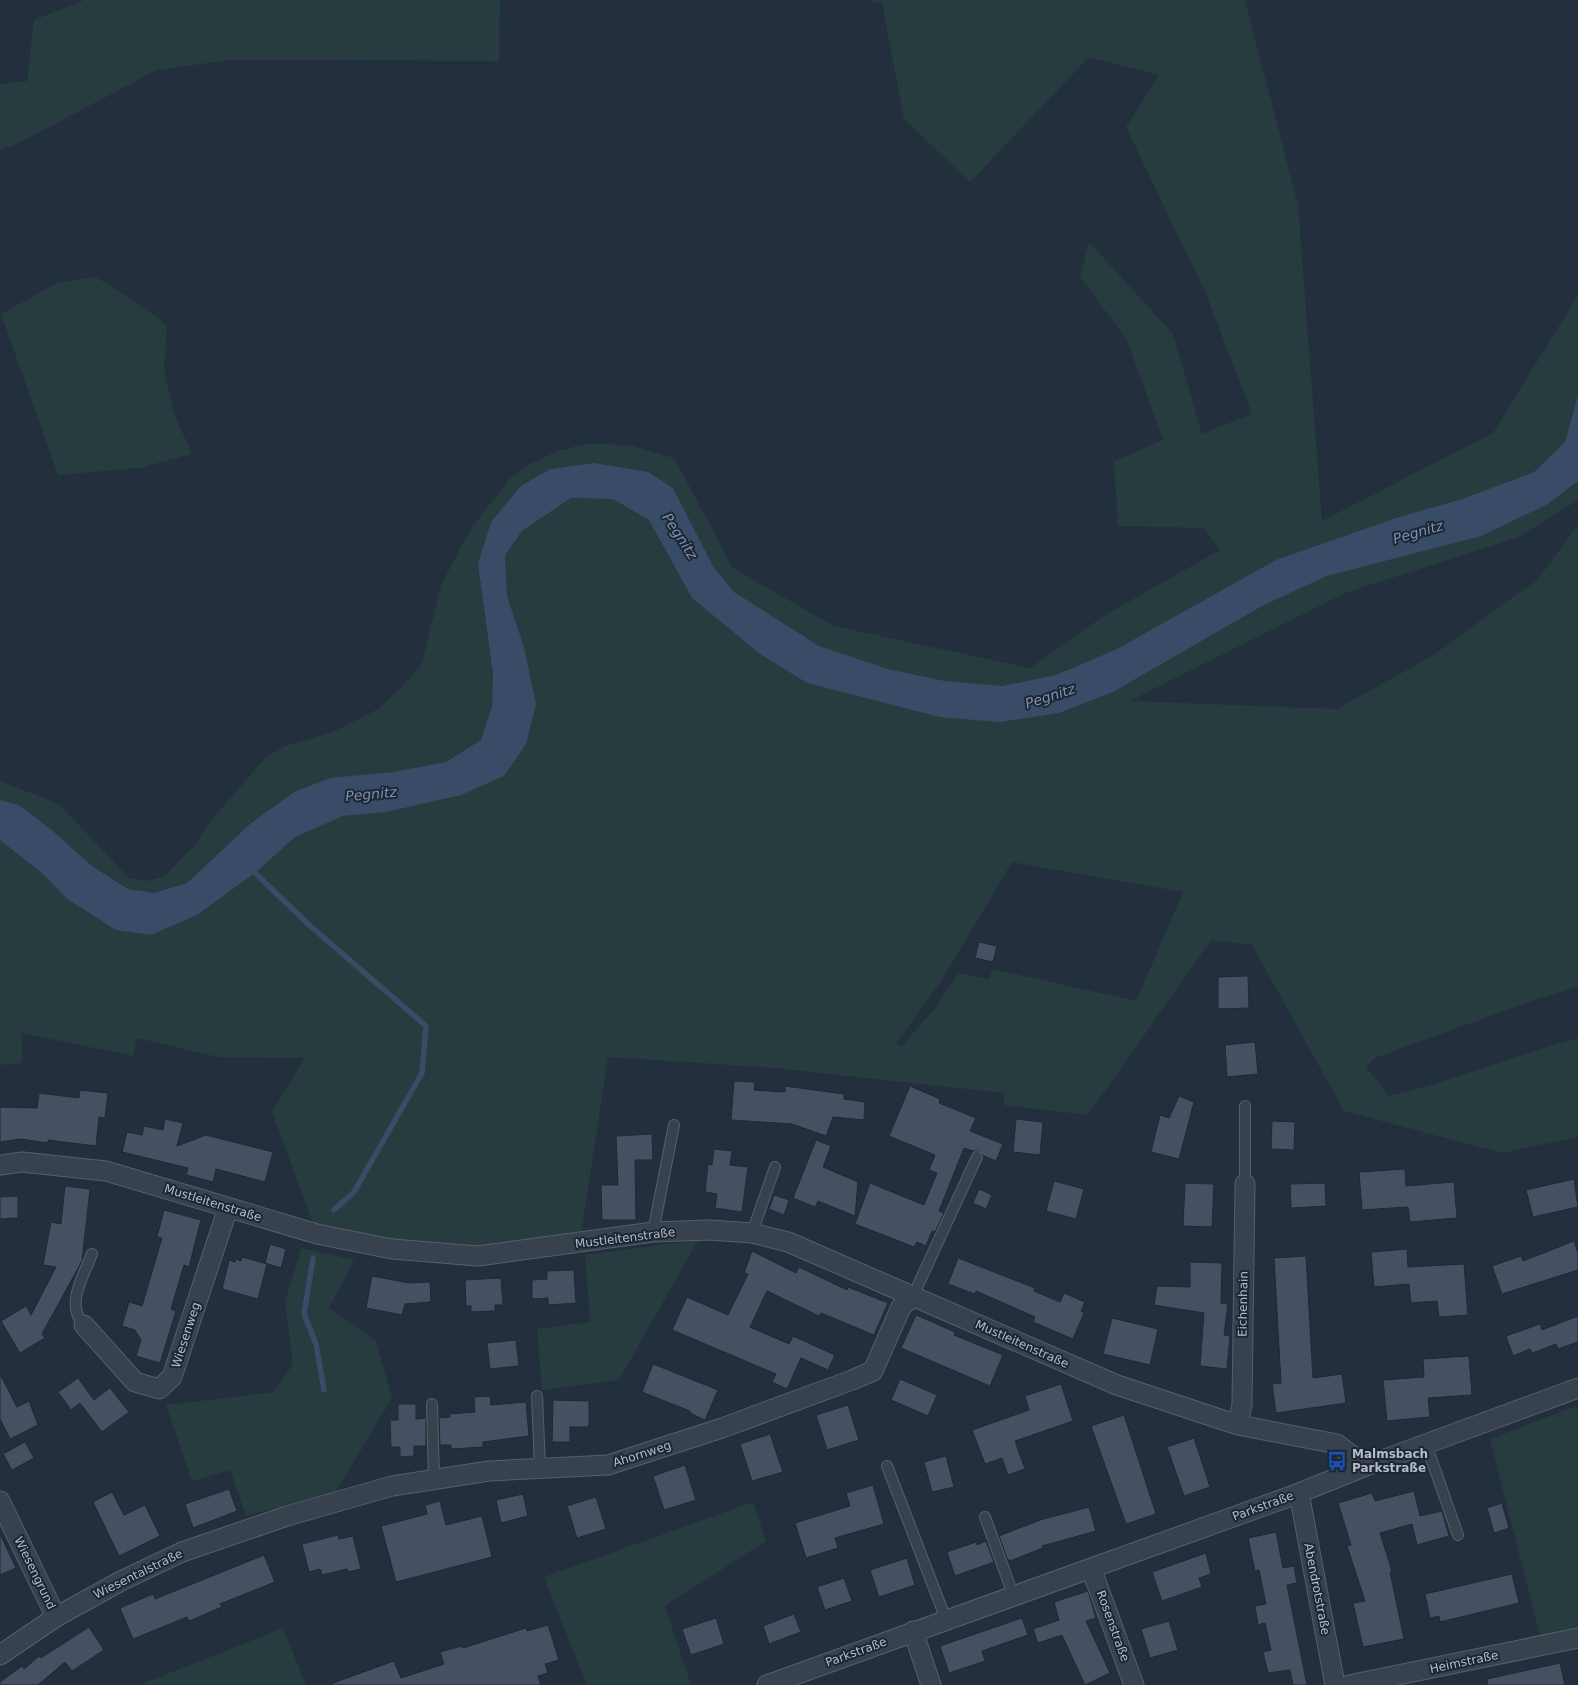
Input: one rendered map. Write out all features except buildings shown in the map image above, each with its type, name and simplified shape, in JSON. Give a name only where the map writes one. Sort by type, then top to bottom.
[{"type":"street","name":"Mustleitenstraße","points":[[0,1165],[22,1162],[106,1171],[317,1234],[392,1249],[478,1256],[653,1232],[710,1230],[752,1233],[788,1242],[1117,1385],[1238,1425],[1337,1444],[1366,1466]]},
{"type":"street","name":"Eichenhain","points":[[1238,1425],[1242,1404],[1245,1184]]},
{"type":"street","name":"Wiesenweg","points":[[84,1326],[135,1382],[159,1389],[172,1377],[228,1208]]},
{"type":"street","name":"Ahornweg","points":[[287,1516],[392,1486],[488,1471],[608,1465],[722,1428],[873,1371],[901,1306],[913,1296]]},
{"type":"street","name":"Parkstraße","points":[[766,1685],[913,1631],[947,1622],[1091,1568],[1299,1494],[1366,1466],[1578,1388]]},
{"type":"street","name":"Abendrotstraße","points":[[1299,1494],[1335,1685]]},
{"type":"street","name":"Wiesengrund","points":[[0,1501],[56,1617]]},
{"type":"street","name":"Wiesentalstraße","points":[[0,1655],[56,1617],[121,1581],[182,1552],[287,1516]]},
{"type":"street","name":"Rosenstraße","points":[[1091,1568],[1134,1685]]},
{"type":"street","points":[[913,1631],[931,1685]]},
{"type":"street","name":"Heimstraße","points":[[1349,1685],[1578,1638]]},
{"type":"lane","points":[[1245,1184],[1246,1106]]},
{"type":"lane","points":[[653,1232],[674,1125]]},
{"type":"lane","points":[[913,1296],[977,1157]]},
{"type":"lane","points":[[752,1233],[775,1167]]},
{"type":"lane","points":[[84,1326],[77,1318],[74,1308],[81,1281],[92,1254]]},
{"type":"lane","points":[[537,1396],[540,1468]]},
{"type":"lane","points":[[432,1404],[434,1480]]},
{"type":"lane","points":[[1426,1444],[1458,1535]]},
{"type":"lane","points":[[887,1466],[947,1622]]},
{"type":"lane","points":[[985,1517],[1014,1597]]},
{"type":"green space","points":[[84,0],[500,0],[499,61],[229,60],[157,70],[15,145],[0,150],[0,84],[27,81],[34,20]]},
{"type":"green space","points":[[865,0],[1245,0],[1298,205],[1322,521],[1493,433],[1578,295],[1578,395],[1565,442],[1534,472],[1462,499],[1399,517],[1345,537],[1117,649],[1056,675],[1002,686],[945,681],[888,669],[818,646],[734,592],[713,566],[673,488],[594,463],[550,469],[521,486],[478,565],[493,674],[492,706],[481,740],[446,762],[294,792],[250,824],[187,883],[154,893],[128,889],[92,866],[53,831],[19,805],[0,800],[0,781],[59,804],[129,878],[147,881],[165,876],[193,847],[214,817],[265,758],[285,746],[333,732],[378,709],[402,687],[422,663],[441,585],[470,530],[510,478],[530,464],[558,451],[589,443],[633,446],[674,458],[733,568],[834,626],[1030,668],[1107,614],[1220,550],[1204,528],[1118,526],[1114,461],[1163,440],[1127,340],[1080,277],[1089,242],[1173,334],[1202,434],[1252,414],[1206,294],[1126,127],[1159,75],[1089,57],[970,182],[904,119],[882,3]]},
{"type":"green space","points":[[96,277],[136,302],[167,325],[164,370],[174,413],[192,454],[139,468],[58,475],[1,314],[57,283]]},
{"type":"green space","points":[[1578,481],[1578,500],[1519,537],[1345,593],[1130,701],[1337,709],[1432,656],[1538,579],[1578,525],[1578,987],[1534,1000],[1375,1058],[1366,1067],[1389,1096],[1437,1083],[1578,1038],[1578,1137],[1502,1153],[1344,1111],[1252,945],[1211,940],[1088,1115],[1004,1105],[1003,1093],[775,1068],[608,1057],[581,1235],[479,1249],[397,1243],[313,1223],[272,1112],[305,1058],[218,1057],[137,1038],[133,1056],[22,1033],[22,1063],[0,1065],[0,840],[43,874],[66,898],[151,935],[197,915],[255,873],[295,837],[343,816],[386,812],[536,704],[524,647],[507,596],[505,555],[522,531],[571,498],[613,499],[649,520],[692,598],[760,654],[807,683],[939,717],[1115,691],[1262,606],[1327,576],[1426,550],[1548,504]],"holes":[[[1012,862],[1183,892],[1136,1001],[992,969],[989,979],[958,973],[936,1007],[901,1047],[897,1042],[940,983]]]},
{"type":"green space","points":[[698,1240],[619,1380],[542,1390],[537,1329],[590,1322],[585,1255]]},
{"type":"green space","points":[[301,1248],[354,1260],[329,1308],[376,1341],[392,1398],[336,1492],[246,1516],[230,1470],[192,1481],[166,1405],[274,1392],[293,1364],[285,1302]]},
{"type":"green space","points":[[1576,1406],[1578,1414],[1578,1629],[1540,1637],[1490,1439]]},
{"type":"green space","points":[[753,1502],[766,1541],[665,1606],[691,1685],[587,1685],[544,1577]]},
{"type":"green space","points":[[283,1628],[306,1685],[139,1685]]},
{"type":"water","name":"Pegnitz","points":[[1578,395],[1578,481],[1548,504],[1481,536],[1327,576],[1262,606],[1115,691],[1059,713],[999,722],[939,717],[807,683],[760,654],[692,598],[649,520],[613,499],[571,498],[522,531],[505,555],[507,596],[524,647],[536,704],[526,744],[504,776],[461,795],[386,812],[343,816],[295,837],[255,873],[197,915],[151,935],[116,930],[66,898],[43,874],[0,840],[0,800],[19,805],[53,831],[92,866],[128,889],[154,893],[187,883],[250,824],[294,792],[330,778],[393,772],[446,762],[481,740],[492,706],[493,674],[478,564],[491,522],[521,486],[550,469],[594,463],[648,472],[673,488],[713,566],[734,592],[819,646],[888,669],[945,681],[1002,686],[1056,675],[1117,649],[1276,560],[1399,517],[1462,499],[1534,472],[1565,442]]},
{"type":"waterway","points":[[250,868],[308,924],[426,1026],[422,1073],[354,1192],[334,1210]]},
{"type":"waterway","points":[[313,1258],[304,1314],[316,1344],[324,1390]]},
{"type":"place","name":"Malmsbach Parkstraße","points":[[1337,1461]]}]
